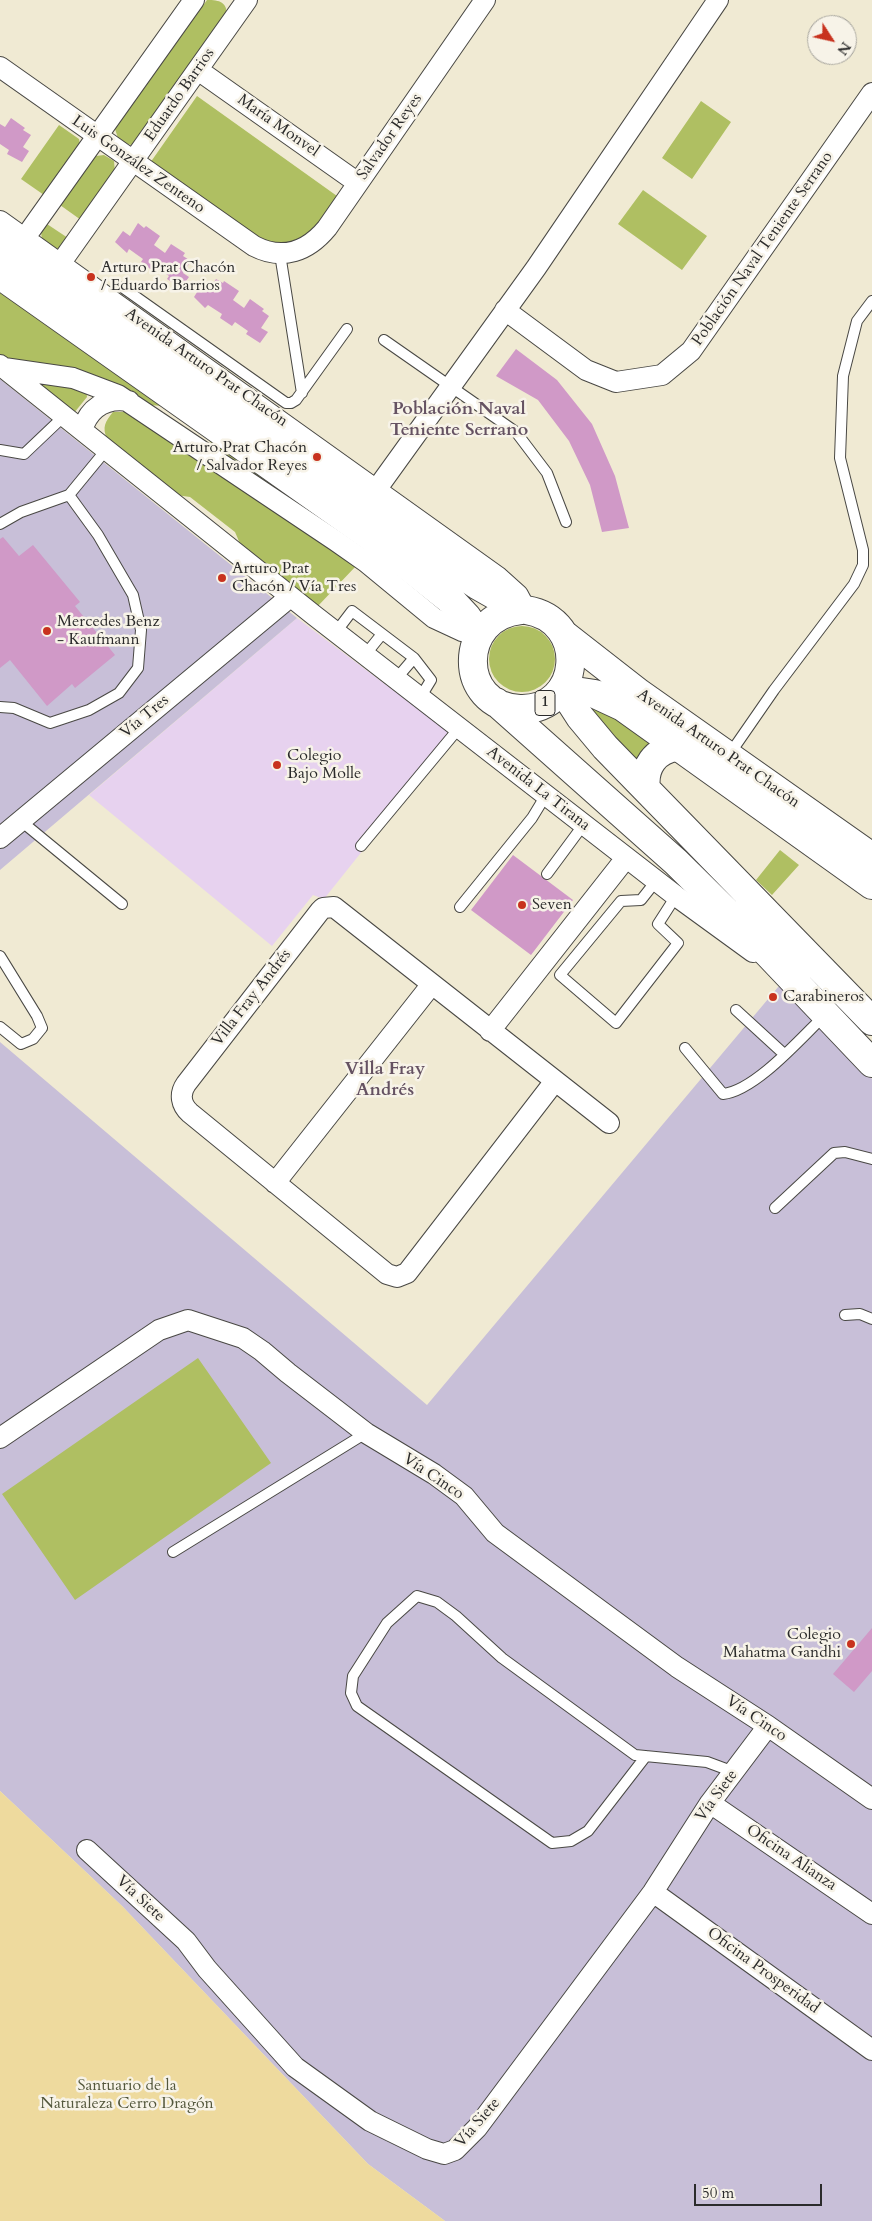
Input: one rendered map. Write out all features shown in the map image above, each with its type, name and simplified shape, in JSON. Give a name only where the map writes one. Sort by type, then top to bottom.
[{"type":"main road","name":"Avenida Arturo Prat Chacón","points":[[12,242],[438,558],[477,585],[523,610],[546,616],[558,625],[566,636],[639,693],[872,858]]},
{"type":"main road","points":[[0,275],[371,536],[454,603],[467,617],[478,635]]},
{"type":"main road","points":[[496,702],[481,688],[473,669],[474,648],[478,635],[496,617],[512,610],[523,610]]},
{"type":"main road","name":"1","points":[[496,702],[512,708],[528,709],[543,704],[562,689],[571,663],[570,649],[566,636]]},
{"type":"main road","name":"Avenida Arturo Prat Chacón","points":[[562,689],[579,690],[609,700],[872,885]]},
{"type":"main road","points":[[562,689],[590,730],[872,1021]]},
{"type":"main road","name":"Avenida La Tirana","points":[[496,702],[676,862],[872,1063]]},
{"type":"main road","points":[[646,789],[646,774],[652,760],[663,750],[677,746]]},
{"type":"street","points":[[12,242],[97,136],[194,0]]},
{"type":"street","name":"Salvador Reyes","points":[[280,254],[302,249],[320,236],[485,0]]},
{"type":"street","points":[[376,490],[506,310],[718,0]]},
{"type":"street","name":"Eduardo Barrios","points":[[60,264],[245,1]]},
{"type":"street","name":"Luis González Zenteno","points":[[0,67],[254,246],[262,251],[280,254]]},
{"type":"street","name":"María Monvel","points":[[198,70],[358,183]]},
{"type":"street","name":"Población Naval Teniente Serrano","points":[[506,310],[586,370],[616,382],[662,375],[691,352],[872,93]]},
{"type":"street","name":"Avenida Arturo Prat Chacón","points":[[0,221],[12,242],[60,264],[506,583],[518,595],[523,610]]},
{"type":"street","points":[[2,367],[73,378],[101,387],[129,401],[366,562],[434,618],[478,635]]},
{"type":"street","points":[[2,367],[290,597]]},
{"type":"street","points":[[82,430],[88,415],[102,403],[110,400],[129,401]]},
{"type":"street","name":"Avenida La Tirana","points":[[290,597],[656,881],[790,977]]},
{"type":"street","name":"Vía Tres","points":[[0,838],[290,597]]},
{"type":"street","points":[[490,1031],[626,858]]},
{"type":"street","name":"Villa Fray Andrés","points":[[555,1081],[412,1265],[402,1275],[397,1277],[387,1274],[186,1109],[183,1104],[182,1093],[186,1084],[320,911],[328,906],[338,909],[490,1031],[555,1081],[609,1123]]},
{"type":"street","points":[[275,1183],[432,984]]},
{"type":"street","name":"Vía Cinco","points":[[0,1438],[159,1330],[188,1320],[243,1338],[366,1433],[434,1474],[464,1496],[495,1533],[677,1667],[768,1726],[872,1800]]},
{"type":"street","name":"Vía Siete","points":[[88,1850],[186,1941],[207,1969],[295,2067],[370,2121],[427,2149],[444,2154],[455,2150],[478,2128],[653,1892],[710,1803],[768,1726]]},
{"type":"street","name":"Oficina Alianza","points":[[710,1803],[872,1914]]},
{"type":"street","name":"Oficina Prosperidad","points":[[653,1892],[872,2050]]},
{"type":"lane","points":[[280,254],[302,393]]},
{"type":"lane","points":[[122,287],[286,403],[291,403],[302,393],[347,329]]},
{"type":"lane","points":[[728,756],[774,690],[854,584],[863,565],[864,550],[840,458],[843,376],[857,321],[872,301]]},
{"type":"lane","points":[[384,340],[516,432],[547,473],[566,522]]},
{"type":"lane","points":[[0,450],[24,454],[64,416]]},
{"type":"lane","points":[[0,524],[21,512],[69,495],[106,450]]},
{"type":"lane","points":[[0,707],[14,708],[50,723],[89,710],[119,693],[138,668],[141,630],[133,595],[98,535],[69,495]]},
{"type":"lane","points":[[336,632],[352,611],[414,658],[431,680],[420,698]]},
{"type":"lane","points":[[365,655],[382,634]]},
{"type":"lane","points":[[396,679],[414,658]]},
{"type":"lane","points":[[360,846],[459,728]]},
{"type":"lane","points":[[460,907],[532,818],[546,795]]},
{"type":"lane","points":[[21,821],[122,904]]},
{"type":"lane","points":[[547,874],[584,824]]},
{"type":"lane","points":[[656,881],[642,900],[621,901],[560,975],[616,1023],[678,942],[658,924],[676,896]]},
{"type":"lane","points":[[0,956],[37,1016],[42,1028],[33,1039],[22,1044],[0,1027]]},
{"type":"lane","points":[[736,1010],[784,1054]]},
{"type":"lane","points":[[685,1048],[722,1094],[733,1093],[762,1074],[826,1015]]},
{"type":"lane","points":[[775,1208],[834,1153],[845,1152],[872,1159]]},
{"type":"lane","points":[[845,1315],[860,1314],[872,1319]]},
{"type":"lane","points":[[173,1552],[366,1433]]},
{"type":"lane","points":[[646,1756],[588,1831],[571,1841],[552,1842],[357,1706],[351,1693],[353,1676],[387,1623],[417,1596],[437,1602],[510,1664],[635,1755],[646,1756],[707,1762],[734,1772]]},
{"type":"shaded area","points":[[0,379],[297,618],[0,870]]},
{"type":"shaded area","name":"Colegio Bajo Molle","points":[[297,618],[454,736],[324,899],[313,895],[272,946],[89,795]]},
{"type":"shaded area","points":[[784,980],[872,1079],[872,2221],[445,2221],[368,2164],[122,1906],[0,1791],[0,1042],[427,1405]]},
{"type":"green space","points":[[207,0],[222,3],[226,8],[227,16],[137,142],[131,145],[119,141],[115,129]]},
{"type":"green space","points":[[197,96],[337,196],[308,236],[290,244],[262,241],[150,163]]},
{"type":"green space","points":[[701,101],[731,122],[692,179],[662,158]]},
{"type":"green space","points":[[59,125],[79,139],[80,144],[44,195],[21,179]]},
{"type":"green space","points":[[104,155],[114,161],[115,173],[81,220],[60,205],[96,156]]},
{"type":"green space","points":[[643,190],[707,236],[682,270],[618,224]]},
{"type":"green space","points":[[47,224],[68,238],[62,248],[55,249],[42,240],[41,232]]},
{"type":"green space","points":[[0,289],[81,342],[360,547],[215,449],[209,440],[163,406],[149,405],[126,390],[95,375],[11,361],[0,354]]},
{"type":"green space","points":[[43,383],[86,388],[87,397],[74,413],[40,386]]},
{"type":"green space","points":[[113,412],[127,412],[356,566],[317,607],[241,546],[235,532],[190,497],[176,495],[107,439],[105,425]]},
{"type":"green space","points":[[522,626],[535,628],[550,641],[553,646],[555,659],[553,672],[540,687],[535,690],[522,692],[509,690],[494,677],[491,672],[489,659],[491,646],[504,631],[509,628]]},
{"type":"green space","points":[[584,705],[606,709],[655,743],[638,767]]},
{"type":"green space","points":[[780,850],[799,865],[772,895],[756,880]]},
{"type":"green space","points":[[198,1358],[271,1463],[75,1600],[2,1494]]},
{"type":"sand","name":"Santuario de la Naturaleza Cerro Dragón","points":[[0,1791],[122,1906],[368,2164],[445,2221],[0,2221]]},
{"type":"building","points":[[11,118],[31,135],[23,147],[29,151],[22,162],[7,154],[9,150],[0,144],[0,124],[5,127]]},
{"type":"building","points":[[138,223],[160,236],[154,245],[165,253],[171,244],[185,253],[183,256],[191,261],[183,273],[189,277],[181,288],[167,279],[169,276],[156,267],[153,271],[141,262],[143,259],[129,249],[127,253],[115,242],[123,231],[130,236]]},
{"type":"building","points":[[216,279],[223,283],[224,281],[239,291],[233,300],[244,308],[250,299],[264,309],[262,311],[269,316],[261,328],[268,332],[260,343],[246,334],[248,331],[235,322],[232,326],[220,318],[222,314],[208,305],[205,308],[194,297],[201,286],[208,291]]},
{"type":"building","points":[[516,349],[557,380],[592,424],[615,476],[629,528],[602,532],[590,485],[569,441],[538,400],[496,376]]},
{"type":"building","name":"Mercedes Benz - Kaufmann","points":[[3,537],[19,556],[33,545],[80,602],[75,606],[115,655],[75,688],[72,684],[47,706],[10,660],[0,668],[0,539]]},
{"type":"building","name":"Seven","points":[[513,855],[573,900],[531,955],[471,910]]},
{"type":"building","points":[[872,1628],[872,1671],[854,1692],[833,1674]]},
{"type":"place","name":"Arturo Prat Chacón / Eduardo Barrios","points":[[91,277]]},
{"type":"place","name":"Arturo Prat Chacón / Salvador Reyes","points":[[317,457]]},
{"type":"place","name":"Arturo Prat Chacón / Vía Tres","points":[[222,578]]},
{"type":"place","name":"Mercedes Benz - Kaufmann","points":[[47,631]]},
{"type":"place","name":"Colegio Bajo Molle","points":[[277,765]]},
{"type":"place","name":"Seven","points":[[522,905]]},
{"type":"place","name":"Carabineros","points":[[773,997]]},
{"type":"place","name":"Colegio Mahatma Gandhi","points":[[851,1644]]},
{"type":"district","name":"Población Naval Teniente Serrano","points":[[459,420]]},
{"type":"district","name":"Villa Fray Andrés","points":[[385,1080]]}]
